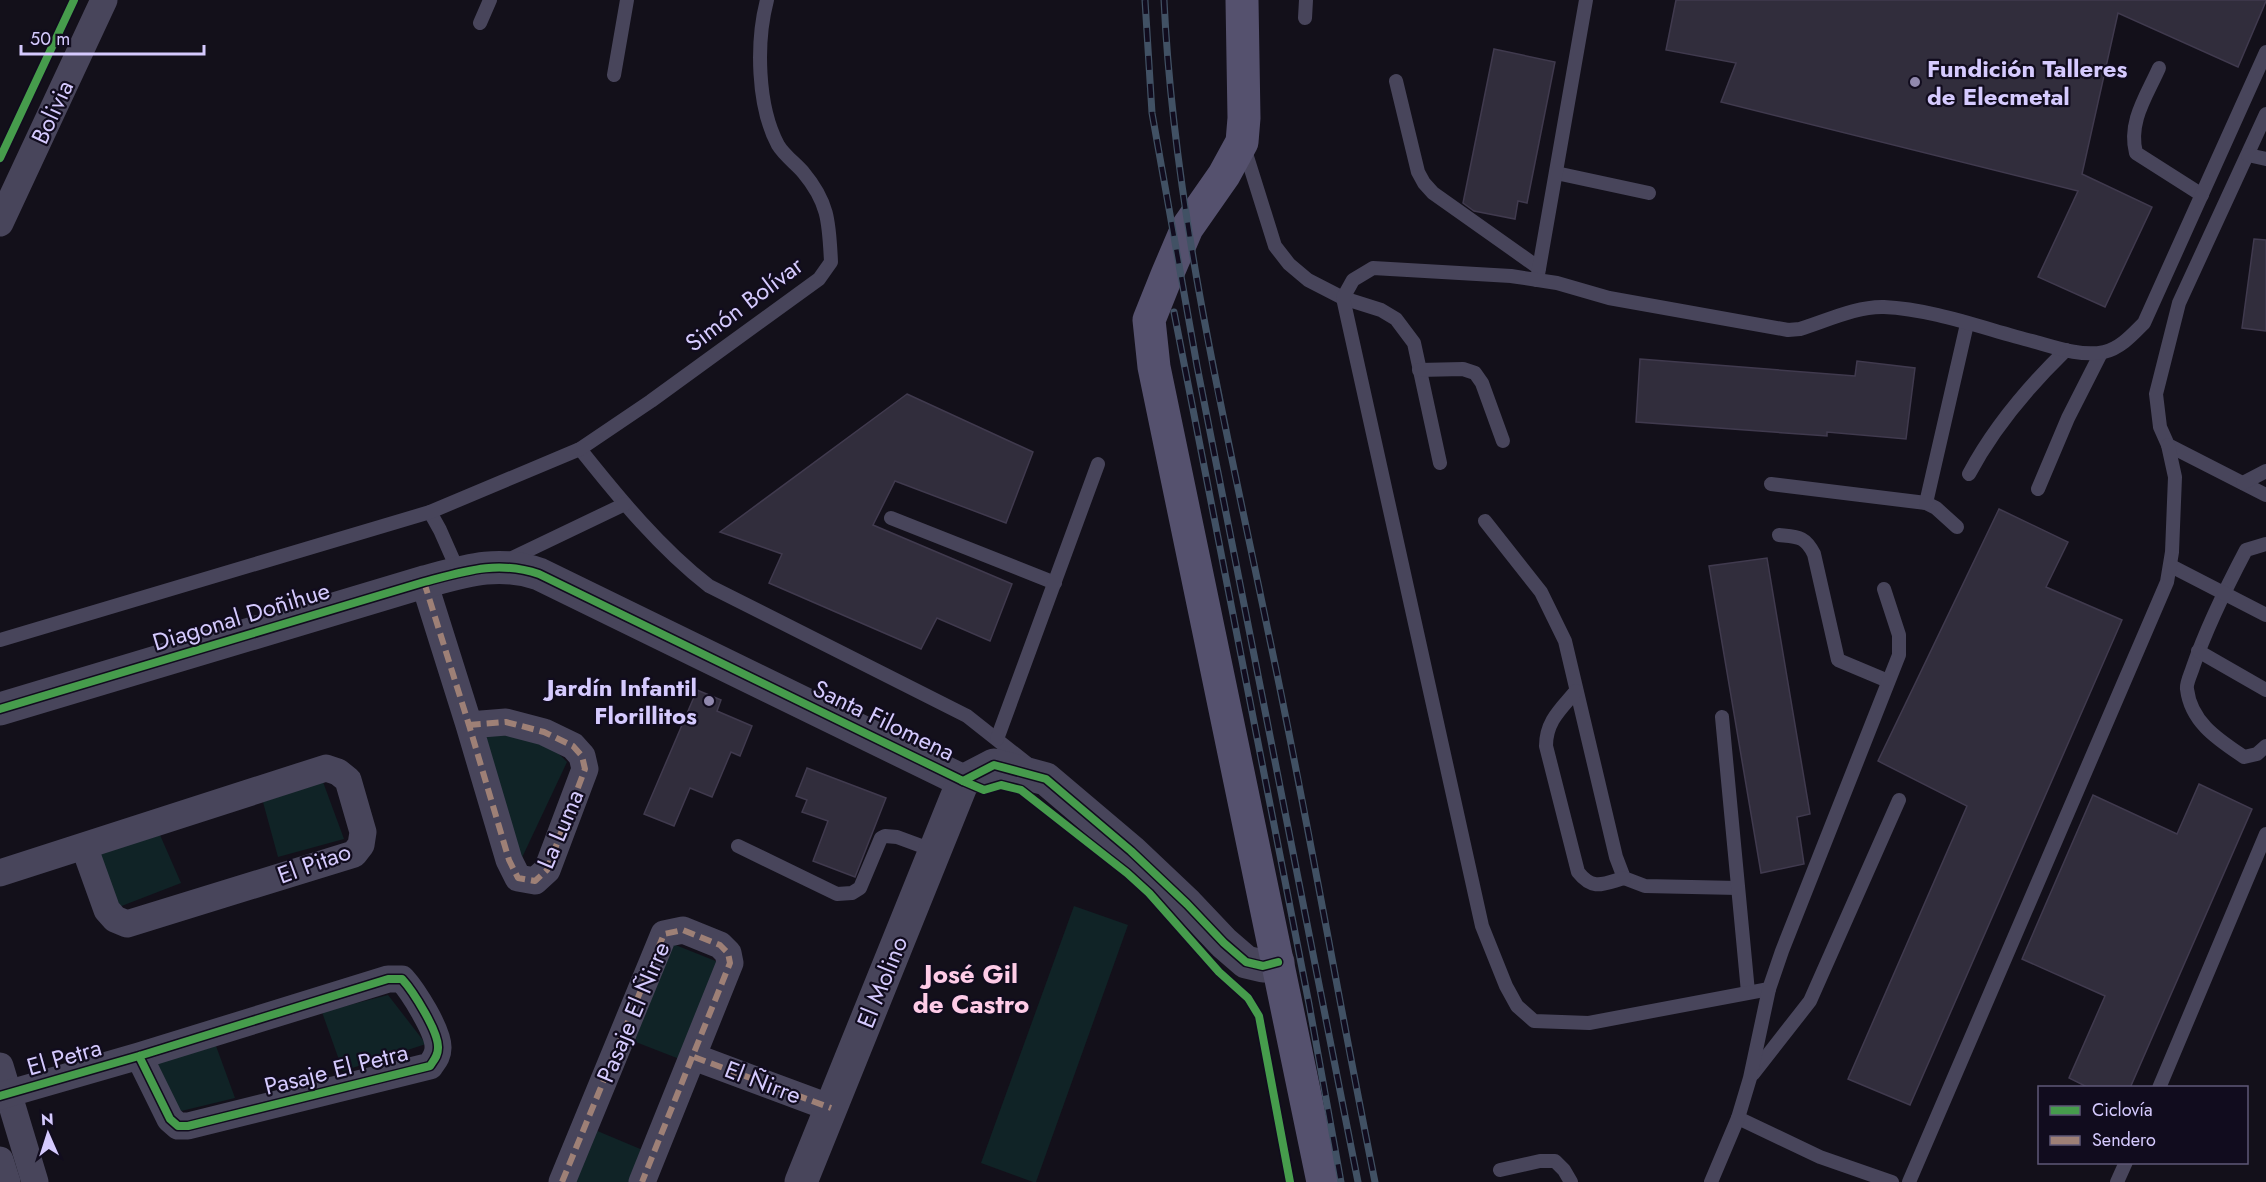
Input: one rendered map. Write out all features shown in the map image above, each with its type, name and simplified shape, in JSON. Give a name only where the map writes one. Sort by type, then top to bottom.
[{"type":"main road","points":[[1242,0],[1244,118],[1242,142],[1224,175],[1187,228],[1149,320],[1154,367],[1323,1182]]},
{"type":"street","name":"Bolivia","points":[[0,223],[104,0]]},
{"type":"street","name":"Santa Filomena","points":[[495,567],[519,567],[539,574],[963,781],[994,765],[1047,779],[1131,851],[1246,962],[1263,966],[1278,962]]},
{"type":"street","name":"Diagonal Doñihue","points":[[0,709],[424,582],[495,567]]},
{"type":"street","name":"La Luma","points":[[424,582],[509,860],[518,878],[535,881],[547,870],[585,769],[582,756],[573,746],[544,732],[506,722],[469,725]]},
{"type":"street","name":"El Pitao","points":[[0,873],[326,768],[338,772],[348,780],[363,832],[361,845],[354,854],[127,924],[115,919],[107,910],[84,846]]},
{"type":"street","name":"El Molino","points":[[801,1182],[963,781]]},
{"type":"street","name":"Pasaje El Ñirre","points":[[562,1182],[664,934],[674,930],[683,930],[720,945],[728,953],[730,963],[642,1182]]},
{"type":"street","name":"Pasaje El Petra","points":[[388,979],[402,980],[411,988],[428,1019],[439,1046],[430,1066],[188,1126],[178,1126],[170,1119],[139,1056],[388,979]]},
{"type":"street","name":"El Petra","points":[[4,1095],[139,1056]]},
{"type":"street","name":"El Ñirre","points":[[694,1057],[831,1108]]},
{"type":"street","points":[[0,1066],[4,1095],[35,1182]]},
{"type":"street","points":[[0,1160],[7,1182]]},
{"type":"lane","points":[[480,23],[490,0]]},
{"type":"lane","points":[[615,75],[627,0]]},
{"type":"lane","name":"Simón Bolívar","points":[[0,640],[430,512],[580,449],[651,401],[819,279],[831,262],[826,213],[818,190],[779,146],[760,90],[762,40],[768,0]]},
{"type":"lane","points":[[1305,18],[1306,0]]},
{"type":"lane","points":[[1538,274],[1586,0]]},
{"type":"lane","points":[[1396,81],[1418,172],[1424,183],[1538,274],[1557,283],[1610,298],[1788,330],[1800,329],[1870,308],[1883,307],[1916,311],[2066,350],[2102,353],[2126,340],[2144,323],[2266,52]]},
{"type":"lane","points":[[2159,68],[2135,121],[2132,138],[2136,153],[2202,195]]},
{"type":"lane","points":[[1909,1182],[2162,592],[2171,566],[2175,477],[2168,445],[2160,427],[2156,394],[2179,303],[2266,114]]},
{"type":"lane","points":[[1242,142],[1275,246],[1289,264],[1308,280],[1342,298],[1381,310],[1396,319],[1414,343],[1440,463]]},
{"type":"lane","points":[[2248,155],[2266,159]]},
{"type":"lane","points":[[1556,173],[1649,193]]},
{"type":"lane","points":[[1538,274],[1510,276],[1373,268],[1353,280],[1342,298],[1482,926],[1506,987],[1518,1006],[1534,1021],[1589,1023],[1769,988]]},
{"type":"lane","points":[[1926,502],[1967,324]]},
{"type":"lane","points":[[1969,474],[2008,412],[2066,350]]},
{"type":"lane","points":[[2038,489],[2068,418],[2102,353]]},
{"type":"lane","points":[[1419,370],[1462,369],[1474,373],[1482,383],[1503,441]]},
{"type":"lane","points":[[2168,445],[2266,495]]},
{"type":"lane","points":[[580,449],[624,504],[680,561],[709,586],[967,716],[1047,779]]},
{"type":"lane","points":[[997,739],[1098,464]]},
{"type":"lane","points":[[2243,483],[2266,471]]},
{"type":"lane","points":[[1771,483],[1926,502],[1957,527]]},
{"type":"lane","name":"Diagonal Doñihue","points":[[495,567],[624,504]]},
{"type":"lane","points":[[430,512],[441,530],[459,573]]},
{"type":"lane","points":[[891,518],[1055,584]]},
{"type":"lane","points":[[1485,521],[1541,592],[1565,641],[1616,857],[1624,878]]},
{"type":"lane","points":[[1779,535],[1799,537],[1809,543],[1814,554],[1838,660],[1888,681]]},
{"type":"lane","points":[[2266,544],[2246,550],[2223,593],[2198,651],[2186,688],[2194,712],[2210,735],[2244,757],[2257,754],[2266,746]]},
{"type":"lane","points":[[2171,566],[2266,615]]},
{"type":"lane","points":[[1711,1182],[1738,1118],[1750,1078],[1769,988],[1782,951],[1899,655],[1899,634],[1884,589]]},
{"type":"lane","points":[[2198,651],[2266,690]]},
{"type":"lane","points":[[1576,691],[1549,724],[1546,746],[1578,872],[1586,882],[1596,886],[1624,878],[1645,886],[1738,888]]},
{"type":"lane","points":[[1722,717],[1748,992]]},
{"type":"lane","points":[[1750,1078],[1810,1001],[1899,800]]},
{"type":"lane","points":[[2161,1086],[2266,834]]},
{"type":"lane","points":[[738,846],[837,894],[852,893],[860,888],[881,838],[885,836],[897,837],[935,851]]},
{"type":"lane","points":[[1738,1118],[1820,1157],[1892,1182]]},
{"type":"lane","points":[[1500,1170],[1540,1161],[1555,1161],[1571,1182]]},
{"type":"lane","points":[[2117,1182],[2125,1164]]},
{"type":"green space","points":[[503,728],[543,738],[567,762],[519,864],[484,737]]},
{"type":"green space","points":[[323,782],[344,839],[278,857],[263,802]]},
{"type":"green space","points":[[160,835],[181,883],[119,907],[98,853]]},
{"type":"green space","points":[[1074,906],[1128,925],[1036,1182],[1033,1182],[981,1163]]},
{"type":"green space","points":[[668,942],[723,964],[682,1060],[628,1039]]},
{"type":"green space","points":[[388,995],[426,1044],[343,1071],[322,1012]]},
{"type":"green space","points":[[216,1046],[235,1098],[169,1114],[153,1064]]},
{"type":"green space","points":[[595,1130],[645,1151],[631,1182],[573,1182]]},
{"type":"building","name":"Fundición Talleres de Elecmetal","points":[[1676,0],[2266,1],[2238,67],[2118,13],[2082,174],[2152,207],[2105,307],[2038,277],[2078,191],[1721,102],[1736,63],[1666,50]]},
{"type":"building","points":[[1494,49],[1555,62],[1527,203],[1518,201],[1515,219],[1474,211],[1463,203]]},
{"type":"building","points":[[2254,239],[2266,240],[2266,331],[2242,328]]},
{"type":"building","points":[[1640,359],[1855,376],[1857,361],[1915,368],[1906,439],[1827,432],[1827,436],[1636,422]]},
{"type":"building","points":[[907,394],[1033,452],[1006,523],[895,481],[873,525],[1012,584],[990,641],[937,618],[921,649],[769,583],[782,554],[720,532]]},
{"type":"building","points":[[1999,509],[2068,542],[2046,587],[2122,620],[1910,1105],[1848,1079],[1967,806],[1878,761]]},
{"type":"building","points":[[1767,558],[1810,814],[1797,817],[1804,864],[1761,873],[1709,566]]},
{"type":"building","points":[[697,690],[721,700],[717,711],[752,726],[740,756],[731,752],[712,797],[690,788],[674,826],[644,814]]},
{"type":"building","points":[[807,768],[886,798],[855,877],[813,861],[828,821],[802,812],[807,800],[796,796]]},
{"type":"building","points":[[2199,784],[2252,809],[2131,1086],[2085,1086],[2069,1078],[2105,996],[2022,959],[2093,795],[2177,834]]},
{"type":"railway","points":[[1145,0],[1152,113],[1197,366],[1358,1182]]},
{"type":"railway","points":[[1164,0],[1178,159],[1204,317],[1296,768],[1375,1182]]},
{"type":"railway","points":[[1174,312],[1309,1004],[1341,1182]]},
{"type":"marked path","points":[[424,582],[509,860],[518,878],[535,881],[547,870],[585,769],[582,756],[573,746],[544,732],[506,722],[469,725]]},
{"type":"marked path","points":[[562,1182],[664,934],[683,930],[720,945],[728,953],[730,963],[642,1182]]},
{"type":"marked path","points":[[694,1057],[831,1108]]},
{"type":"cycle path","points":[[0,158],[74,0]]},
{"type":"cycle path","points":[[0,709],[439,578],[495,567],[524,570],[539,574],[963,781],[994,765],[1046,779],[1131,851],[1246,962],[1263,966],[1278,962]]},
{"type":"cycle path","points":[[963,781],[984,790],[1001,785],[1021,790],[1149,893],[1219,972],[1248,998],[1259,1016],[1290,1182]]},
{"type":"cycle path","points":[[0,1096],[139,1056],[388,979],[402,979],[407,985],[430,1022],[438,1048],[437,1056],[430,1066],[188,1126],[178,1126],[170,1119],[139,1056]]},
{"type":"place","name":"Fundición Talleres de Elecmetal","points":[[1915,82]]},
{"type":"place","name":"Jardín Infantil Florillitos","points":[[709,701]]},
{"type":"district","name":"José Gil de Castro","points":[[971,989]]}]
